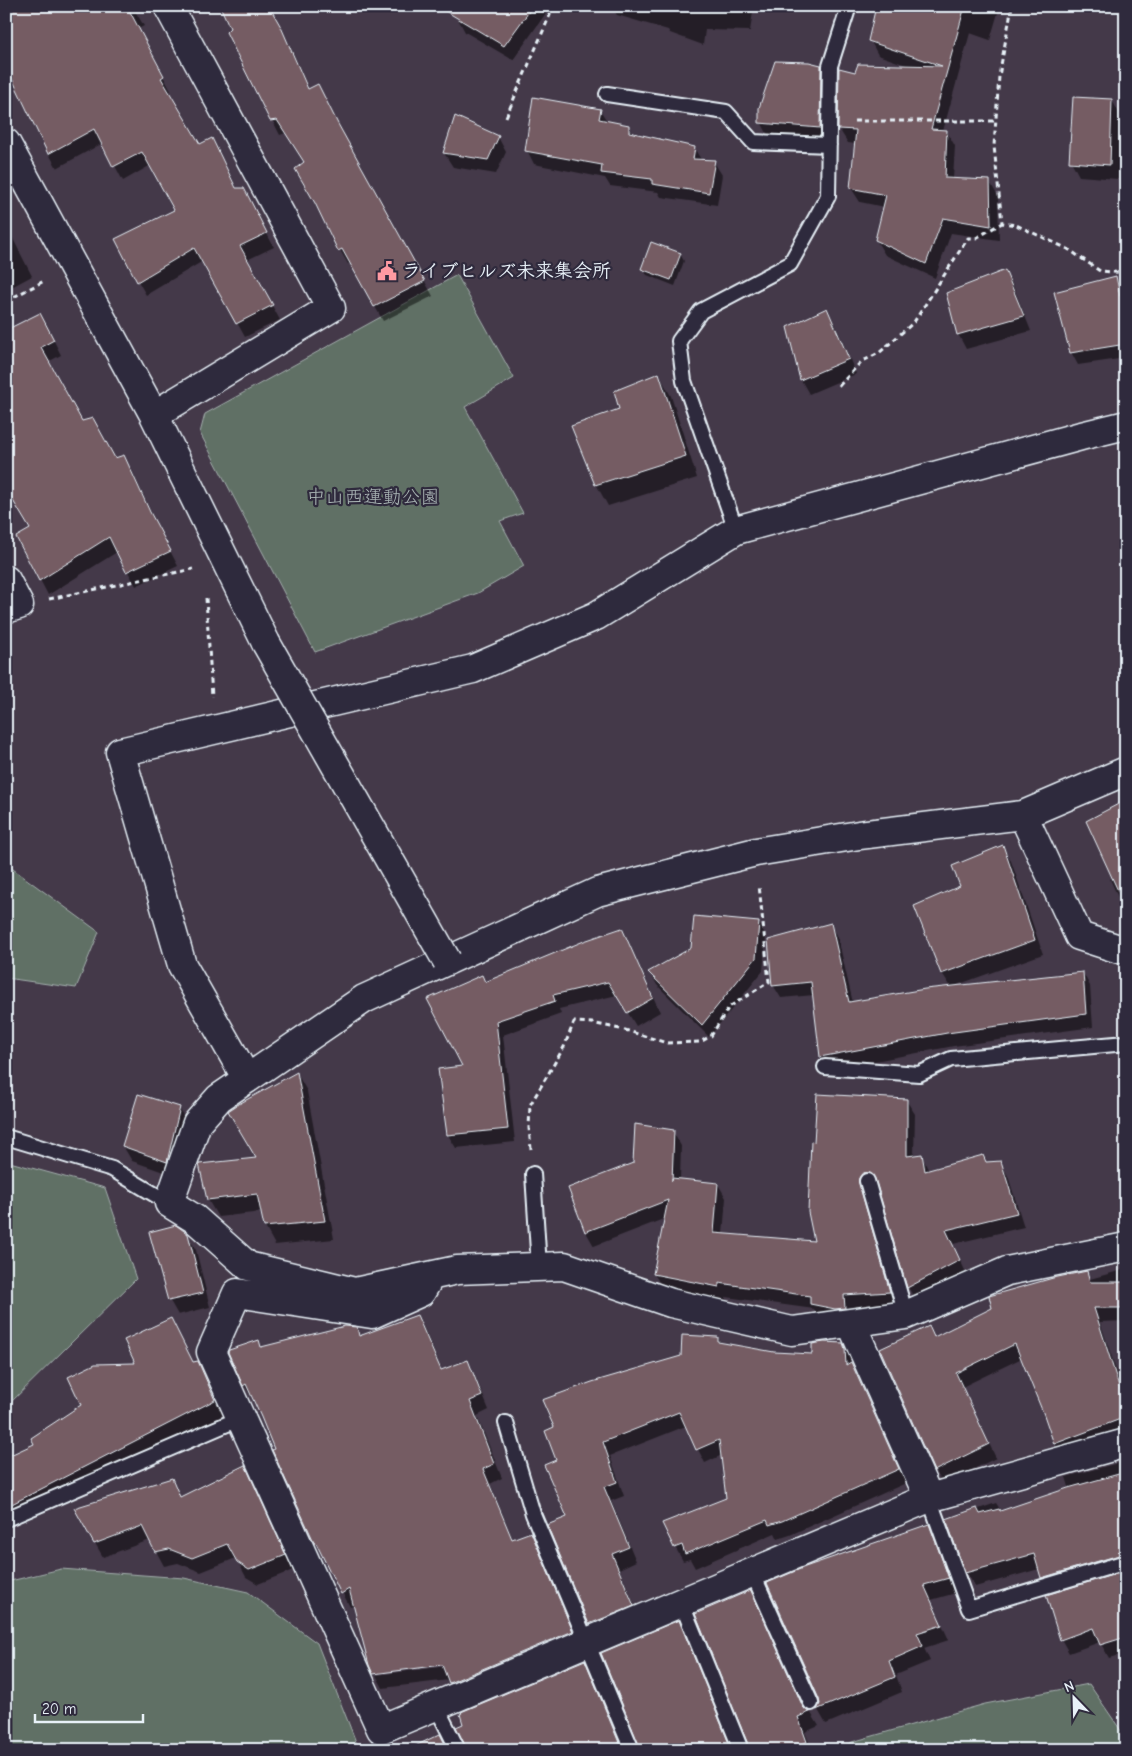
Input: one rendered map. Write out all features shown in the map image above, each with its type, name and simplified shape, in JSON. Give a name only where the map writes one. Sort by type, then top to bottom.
[{"type":"street","points":[[154,415],[331,308],[168,6]]},
{"type":"street","points":[[6,143],[154,415],[266,643],[447,961]]},
{"type":"street","points":[[247,1079],[182,965],[120,752],[473,669],[596,616],[736,530],[1126,425]]},
{"type":"street","points":[[6,580],[13,607]]},
{"type":"street","points":[[1126,772],[1023,815],[859,835],[756,852],[597,892],[364,999],[219,1098],[197,1123],[169,1203],[195,1219],[248,1266],[355,1292],[457,1270],[564,1266],[670,1303],[792,1331],[906,1315],[1007,1271],[1126,1247]]},
{"type":"street","points":[[1023,815],[1079,936],[1119,949],[1126,946]]},
{"type":"street","points":[[432,1275],[421,1292],[372,1314],[237,1293],[211,1352],[380,1729],[929,1498],[1126,1443]]},
{"type":"street","points":[[851,1323],[929,1498]]},
{"type":"lane","points":[[736,530],[684,382],[679,341],[701,311],[790,264],[828,196],[830,66],[849,6]]},
{"type":"lane","points":[[607,94],[726,112],[753,142],[829,145]]},
{"type":"lane","points":[[825,1067],[919,1074],[951,1059],[1126,1043]]},
{"type":"lane","points":[[6,1137],[112,1169],[169,1203]]},
{"type":"lane","points":[[533,1174],[539,1267]]},
{"type":"lane","points":[[867,1181],[906,1315]]},
{"type":"lane","points":[[6,1519],[241,1418]]},
{"type":"lane","points":[[506,1423],[533,1514],[632,1750]]},
{"type":"lane","points":[[929,1498],[969,1609],[1126,1562]]},
{"type":"lane","points":[[752,1572],[811,1703]]},
{"type":"lane","points":[[681,1602],[739,1745]]},
{"type":"lane","points":[[436,1706],[458,1750]]},
{"type":"path","points":[[506,117],[553,8],[586,10],[587,6]]},
{"type":"path","points":[[1002,223],[994,146],[999,76],[1012,6]]},
{"type":"path","points":[[830,121],[996,121]]},
{"type":"path","points":[[839,386],[861,362],[879,353],[914,322],[968,238],[976,238],[1002,223],[1016,225],[1068,249],[1100,271],[1126,273]]},
{"type":"path","points":[[6,301],[73,266]]},
{"type":"path","points":[[13,607],[227,562]]},
{"type":"path","points":[[206,596],[214,730]]},
{"type":"path","points":[[533,1174],[529,1128],[530,1105],[564,1047],[574,1022],[592,1022],[667,1043],[700,1042],[711,1036],[729,1007],[769,982],[756,852]]},
{"type":"green space","name":"中山西運動公園","points":[[457,275],[514,378],[465,407],[523,513],[500,521],[524,566],[478,593],[315,652],[200,433],[205,414]]},
{"type":"green space","points":[[6,864],[99,932],[76,988],[6,978]]},
{"type":"green space","points":[[6,1161],[105,1188],[136,1279],[6,1407]]},
{"type":"green space","points":[[61,1569],[184,1578],[248,1592],[317,1643],[356,1742],[361,1750],[6,1750],[6,1582]]},
{"type":"green space","points":[[1089,1684],[1126,1738],[1126,1750],[838,1750],[852,1742],[985,1704]]},
{"type":"building","points":[[6,6],[127,6],[164,76],[161,78],[200,144],[212,138],[236,188],[244,188],[267,233],[240,246],[273,305],[236,324],[194,248],[137,282],[115,239],[174,210],[142,152],[113,167],[94,129],[48,154],[6,66]]},
{"type":"building","points":[[220,6],[269,6],[281,27],[308,89],[318,84],[338,124],[425,281],[374,307],[342,249],[338,251],[315,203],[295,169],[304,162],[277,120],[270,121],[226,32],[230,28]]},
{"type":"building","points":[[437,6],[533,6],[504,46]]},
{"type":"building","points":[[876,6],[965,6],[931,129],[947,130],[945,178],[990,180],[991,226],[943,218],[926,264],[875,240],[886,195],[850,188],[856,130],[838,129],[839,68],[855,72],[858,64],[942,66],[868,41]]},
{"type":"building","points":[[775,61],[809,62],[821,65],[820,128],[759,123],[759,108]]},
{"type":"building","points":[[533,97],[601,109],[599,119],[629,125],[629,132],[695,147],[693,159],[715,160],[709,193],[652,184],[652,179],[601,173],[602,165],[525,151]]},
{"type":"building","points":[[1073,97],[1112,99],[1110,165],[1069,162]]},
{"type":"building","points":[[455,116],[499,136],[488,160],[443,153]]},
{"type":"building","points":[[651,242],[681,253],[671,280],[641,269]]},
{"type":"building","points":[[1005,270],[1024,316],[957,335],[946,293]]},
{"type":"building","points":[[1116,276],[1120,296],[1126,295],[1126,344],[1070,353],[1054,292]]},
{"type":"building","points":[[827,308],[849,359],[800,380],[787,327]]},
{"type":"building","points":[[40,313],[54,340],[41,347],[82,421],[93,418],[115,458],[124,455],[150,512],[171,551],[126,572],[109,537],[39,581],[16,537],[30,529],[6,489],[6,330]]},
{"type":"building","points":[[659,373],[686,456],[595,485],[571,426],[619,409],[614,391]]},
{"type":"building","points":[[1126,800],[1126,908],[1086,821]]},
{"type":"building","points":[[1003,845],[1035,940],[941,974],[914,906],[960,886],[952,866]]},
{"type":"building","points":[[694,916],[759,922],[756,958],[702,1025],[648,972],[691,948]]},
{"type":"building","points":[[831,923],[849,1002],[925,989],[1083,972],[1086,1014],[947,1033],[820,1057],[811,982],[772,986],[768,940]]},
{"type":"building","points":[[622,928],[653,998],[627,1013],[608,982],[553,995],[555,1001],[496,1021],[508,1129],[447,1135],[438,1069],[462,1066],[427,999],[482,975],[485,982],[584,941]]},
{"type":"building","points":[[297,1072],[325,1221],[264,1227],[257,1194],[207,1200],[199,1164],[256,1158],[228,1111]]},
{"type":"building","points":[[138,1094],[180,1107],[167,1162],[122,1146]]},
{"type":"building","points":[[817,1094],[907,1099],[907,1156],[922,1154],[925,1171],[983,1155],[986,1162],[1001,1161],[1017,1213],[946,1230],[960,1260],[907,1288],[875,1179],[870,1173],[864,1173],[859,1178],[859,1183],[890,1292],[844,1295],[845,1308],[835,1309],[810,1304],[810,1296],[719,1283],[719,1287],[653,1274],[668,1200],[585,1232],[568,1188],[633,1163],[635,1124],[674,1130],[672,1178],[718,1183],[714,1233],[814,1241],[808,1212],[811,1141],[814,1142]]},
{"type":"building","points":[[176,1225],[188,1234],[203,1293],[168,1301],[149,1232]]},
{"type":"building","points":[[1087,1271],[1090,1282],[1126,1282],[1126,1308],[1094,1308],[1126,1408],[1126,1417],[1054,1444],[1015,1344],[956,1373],[989,1444],[934,1471],[880,1349],[929,1326],[934,1337],[992,1308],[989,1296],[1053,1278]]},
{"type":"building","points":[[417,1315],[441,1370],[468,1360],[482,1396],[470,1401],[494,1464],[483,1469],[512,1539],[531,1532],[573,1631],[449,1683],[442,1665],[373,1674],[349,1589],[341,1594],[315,1544],[272,1450],[274,1449],[261,1417],[246,1384],[243,1386],[228,1352],[229,1350],[259,1340],[261,1347],[345,1326],[357,1327],[359,1336]]},
{"type":"building","points":[[171,1318],[193,1362],[198,1361],[215,1400],[6,1507],[6,1457],[34,1444],[31,1438],[81,1405],[68,1377],[95,1364],[135,1363],[124,1340]]},
{"type":"building","points":[[682,1335],[718,1337],[718,1342],[774,1352],[812,1354],[812,1344],[824,1342],[843,1343],[846,1365],[851,1362],[899,1469],[782,1521],[769,1525],[767,1520],[685,1554],[682,1545],[674,1548],[662,1523],[726,1498],[719,1440],[696,1450],[679,1412],[603,1442],[617,1482],[604,1487],[629,1547],[612,1554],[634,1606],[589,1624],[547,1525],[567,1517],[544,1465],[556,1460],[545,1431],[554,1427],[542,1400],[592,1382],[681,1356]]},
{"type":"building","points":[[245,1465],[286,1555],[249,1570],[237,1562],[227,1544],[192,1558],[169,1549],[155,1552],[142,1526],[94,1544],[74,1508],[172,1478],[180,1497]]},
{"type":"building","points":[[1126,1472],[1126,1553],[1041,1578],[1034,1554],[965,1573],[946,1519],[977,1508],[980,1514],[999,1509],[1000,1511],[1068,1488]]},
{"type":"building","points":[[929,1524],[949,1578],[924,1585],[942,1625],[917,1633],[923,1646],[889,1661],[895,1677],[816,1710],[820,1704],[819,1699],[767,1583],[805,1567]]},
{"type":"building","points":[[1126,1571],[1126,1637],[1100,1645],[1093,1628],[1060,1640],[1046,1595]]},
{"type":"building","points":[[751,1590],[803,1707],[806,1710],[812,1711],[798,1717],[807,1742],[783,1750],[746,1750],[747,1742],[695,1614]]},
{"type":"building","points":[[679,1620],[732,1750],[641,1750],[601,1653]]},
{"type":"building","points":[[585,1660],[622,1750],[467,1750],[456,1727],[463,1724],[461,1712]]},
{"type":"building","points":[[440,1734],[448,1750],[407,1750]]},
{"type":"place","name":"ライブヒルズ未来集会所","points":[[387,271]]}]
